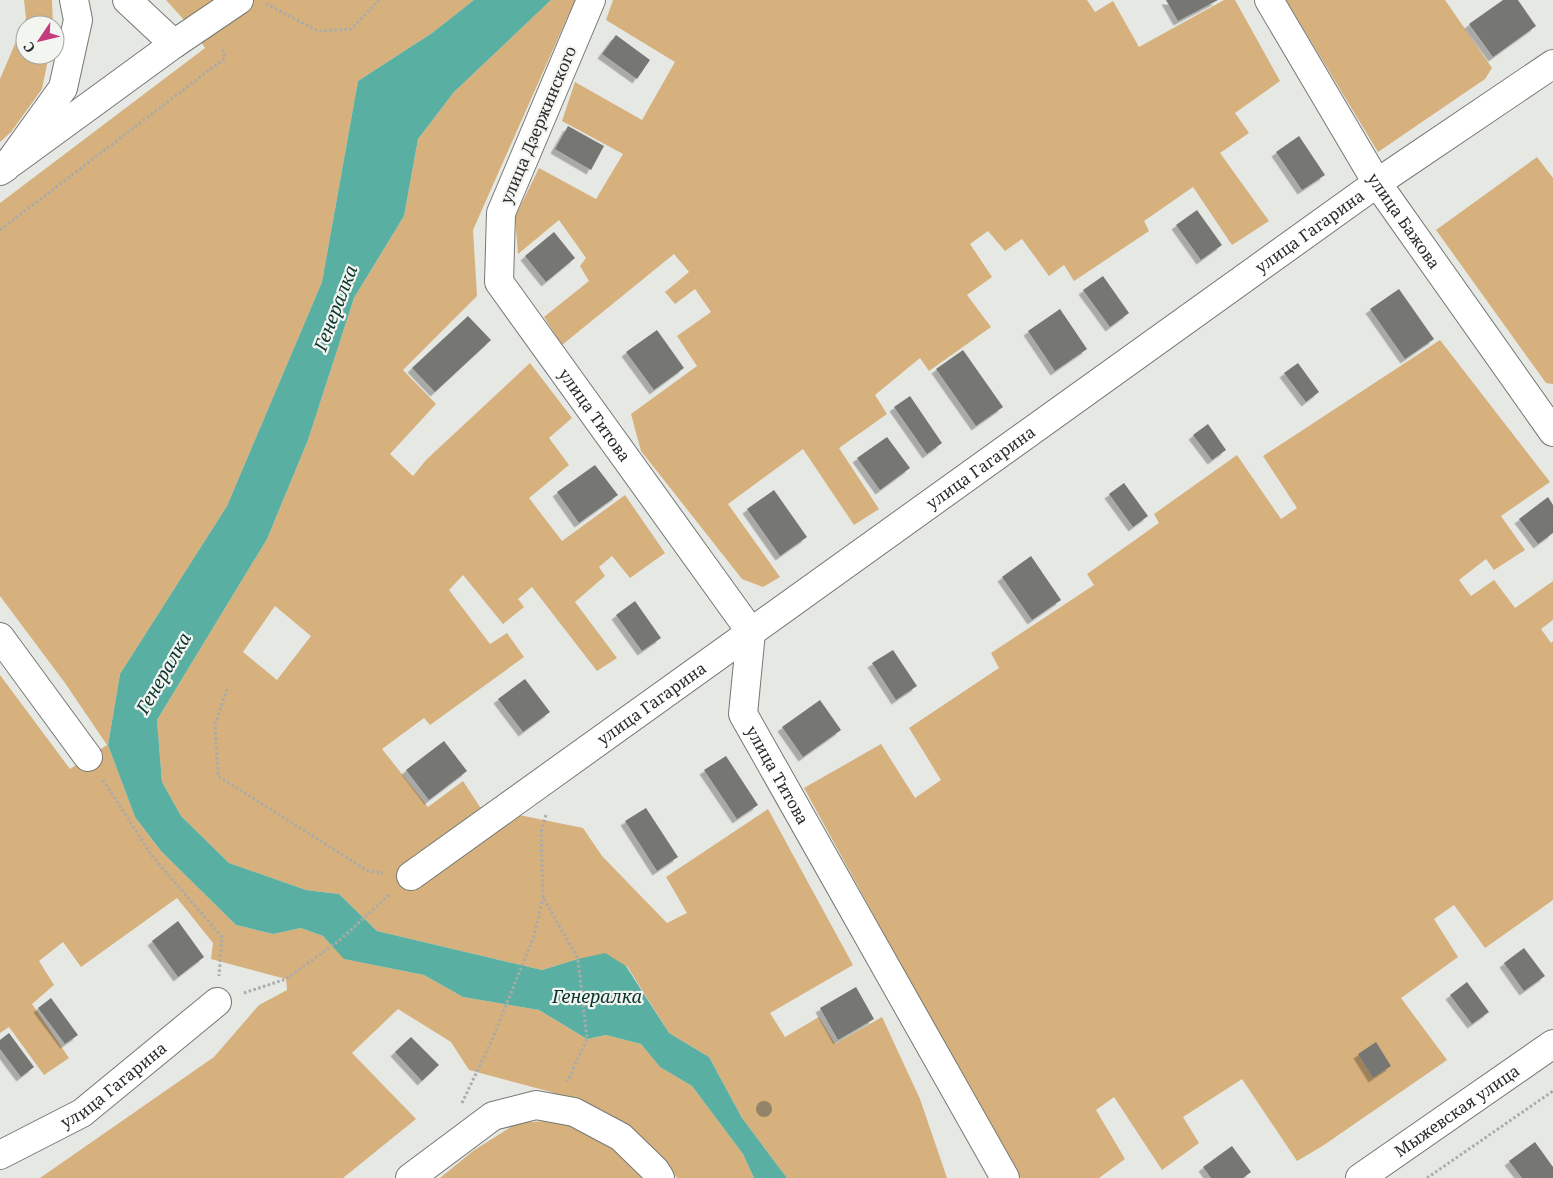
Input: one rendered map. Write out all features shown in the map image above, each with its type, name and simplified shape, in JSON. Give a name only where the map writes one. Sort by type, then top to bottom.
[{"type":"street","points":[[3,169],[63,88],[78,20],[74,0]]},
{"type":"street","points":[[127,0],[174,44]]},
{"type":"street","points":[[3,169],[174,44],[239,0]]},
{"type":"street","name":"улица Дзержинского","points":[[499,282],[500,213],[590,0]]},
{"type":"street","name":"улица Бажова","points":[[1269,0],[1377,183],[1553,432]]},
{"type":"street","name":"улица Гагарина","points":[[411,876],[1377,183],[1553,64]]},
{"type":"street","name":"улица Титова","points":[[499,282],[750,632],[743,714],[1005,1178]]},
{"type":"street","points":[[0,637],[88,757]]},
{"type":"street","name":"улица Гагарина","points":[[0,1155],[82,1113],[217,1002]]},
{"type":"street","name":"Мыжевская улица","points":[[1360,1178],[1553,1044]]},
{"type":"street","points":[[410,1178],[457,1141],[493,1116],[536,1104],[574,1112],[621,1137],[655,1170],[660,1178]]},
{"type":"path","points":[[258,0],[318,31],[351,29],[379,0]]},
{"type":"path","points":[[0,230],[225,58],[222,46]]},
{"type":"path","points":[[227,689],[215,725],[218,776],[368,871],[411,876]]},
{"type":"path","points":[[88,757],[152,856],[222,937],[217,1002],[286,979],[340,940],[388,896]]},
{"type":"path","points":[[457,1141],[454,1118],[492,1040],[534,936],[543,897],[541,832],[546,812]]},
{"type":"path","points":[[536,1104],[569,1078],[587,1039],[578,959],[543,897]]},
{"type":"path","points":[[1427,1178],[1553,1091]]},
{"type":"shaded area","points":[[24,0],[52,0],[53,15],[26,15]]},
{"type":"shaded area","points":[[166,0],[474,0],[432,33],[358,81],[322,282],[227,506],[120,674],[108,745],[135,817],[161,851],[236,925],[273,934],[301,928],[323,936],[345,959],[424,975],[463,997],[539,1010],[587,1039],[606,1035],[641,1044],[660,1067],[692,1086],[743,1154],[754,1178],[677,1178],[665,1161],[610,1115],[551,1092],[469,1070],[451,1042],[398,1009],[352,1053],[416,1119],[343,1178],[40,1178],[214,1057],[259,1005],[287,990],[286,979],[211,959],[213,943],[177,898],[81,967],[63,942],[39,961],[54,985],[32,1004],[69,1058],[44,1075],[9,1027],[0,1033],[0,675],[70,769],[107,745],[65,683],[0,596],[0,203],[205,48],[194,31]]},
{"type":"shaded area","points":[[551,0],[575,0],[473,230],[477,296],[403,370],[436,404],[390,454],[413,476],[426,460],[530,363],[572,418],[549,438],[569,465],[529,498],[562,541],[625,495],[665,553],[630,578],[612,556],[599,567],[605,576],[575,602],[617,658],[597,671],[532,587],[518,599],[524,607],[503,624],[463,575],[449,590],[490,644],[507,633],[524,657],[430,725],[424,718],[382,749],[428,807],[463,781],[480,807],[583,828],[602,856],[667,923],[687,913],[666,877],[768,809],[853,965],[770,1013],[785,1037],[819,1017],[835,1044],[882,1017],[920,1099],[947,1178],[787,1178],[742,1118],[709,1057],[669,1033],[627,966],[578,959],[542,970],[377,931],[339,894],[306,890],[229,863],[181,816],[162,782],[157,720],[267,539],[308,440],[354,298],[404,216],[418,139],[454,92]],"holes":[[[275,606],[311,636],[277,680],[243,652]]]},
{"type":"shaded area","points":[[613,0],[1087,0],[1095,12],[1113,1],[1139,47],[1224,0],[1235,0],[1280,81],[1235,113],[1249,133],[1220,153],[1269,221],[1232,245],[1193,187],[1144,221],[1149,231],[1074,281],[1064,265],[1049,276],[1022,239],[1005,251],[988,231],[970,244],[992,277],[967,295],[991,327],[929,371],[920,358],[875,395],[887,414],[839,448],[879,509],[854,525],[803,449],[728,504],[780,577],[763,587],[742,579],[641,451],[631,414],[697,366],[677,336],[711,312],[695,289],[675,304],[665,292],[689,272],[674,254],[562,345],[544,317],[589,281],[580,266],[586,258],[559,220],[518,254],[515,217],[539,168],[596,199],[623,154],[562,121],[575,82],[642,120],[675,62],[606,20]]},
{"type":"shaded area","points":[[1286,0],[1445,0],[1492,68],[1485,79],[1378,152]]},
{"type":"shaded area","points":[[15,44],[15,65],[47,65],[42,89],[11,132],[0,142],[0,79]]},
{"type":"shaded area","points":[[1537,157],[1553,178],[1553,384],[1546,383],[1436,230]]},
{"type":"shaded area","points":[[1440,340],[1550,482],[1501,516],[1525,550],[1494,570],[1486,559],[1459,580],[1471,596],[1494,580],[1515,608],[1553,581],[1553,620],[1541,629],[1551,643],[1553,641],[1553,900],[1485,948],[1454,905],[1434,919],[1458,957],[1401,998],[1447,1060],[1324,1145],[1297,1161],[1242,1079],[1183,1117],[1199,1143],[1162,1170],[1114,1097],[1096,1110],[1125,1159],[1099,1178],[1020,1178],[804,788],[881,744],[915,798],[941,780],[909,728],[999,668],[991,653],[1094,585],[1087,574],[1159,523],[1154,514],[1237,455],[1281,519],[1297,508],[1263,456]]},
{"type":"shaded area","points":[[560,1120],[602,1139],[642,1173],[644,1178],[440,1178],[473,1151],[517,1123]]},
{"type":"water","name":"Генералка","points":[[474,0],[551,0],[454,92],[418,139],[404,216],[354,298],[308,440],[267,539],[157,720],[162,782],[181,816],[229,863],[306,890],[339,894],[377,931],[542,970],[605,953],[626,966],[669,1033],[709,1057],[742,1118],[787,1178],[754,1178],[743,1154],[692,1086],[660,1067],[641,1044],[606,1035],[587,1039],[539,1010],[463,997],[424,975],[344,959],[323,936],[301,928],[273,934],[236,925],[161,851],[135,817],[108,745],[120,674],[227,506],[322,282],[358,81],[432,33]]},
{"type":"building","points":[[1166,0],[1218,0],[1178,21]]},
{"type":"building","points":[[1503,0],[1518,0],[1536,26],[1493,57],[1469,24]]},
{"type":"building","points":[[616,35],[650,60],[637,79],[602,54]]},
{"type":"building","points":[[568,126],[604,146],[591,170],[555,149]]},
{"type":"building","points":[[1299,136],[1325,175],[1302,190],[1276,152]]},
{"type":"building","points":[[1197,210],[1222,245],[1201,260],[1176,225]]},
{"type":"building","points":[[554,232],[575,258],[546,282],[525,256]]},
{"type":"building","points":[[1103,276],[1129,313],[1110,327],[1083,290]]},
{"type":"building","points":[[1399,289],[1434,339],[1405,359],[1370,309]]},
{"type":"building","points":[[1060,309],[1087,349],[1055,371],[1028,331]]},
{"type":"building","points":[[468,316],[491,340],[435,392],[412,368]]},
{"type":"building","points":[[657,330],[684,368],[654,390],[626,352]]},
{"type":"building","points":[[963,350],[1003,407],[976,426],[936,369]]},
{"type":"building","points":[[1298,363],[1319,392],[1306,402],[1284,373]]},
{"type":"building","points":[[910,396],[942,443],[927,454],[894,407]]},
{"type":"building","points":[[1208,424],[1226,450],[1212,460],[1193,435]]},
{"type":"building","points":[[887,437],[910,468],[880,490],[857,458]]},
{"type":"building","points":[[595,465],[618,495],[579,523],[557,492]]},
{"type":"building","points":[[1124,483],[1148,516],[1133,527],[1109,494]]},
{"type":"building","points":[[774,490],[807,537],[780,556],[747,509]]},
{"type":"building","points":[[1548,497],[1553,505],[1553,533],[1538,544],[1519,519]]},
{"type":"building","points":[[1031,556],[1061,600],[1032,620],[1002,577]]},
{"type":"building","points":[[635,601],[661,638],[642,651],[616,615]]},
{"type":"building","points":[[893,650],[917,686],[896,700],[872,663]]},
{"type":"building","points":[[525,679],[550,712],[523,732],[498,699]]},
{"type":"building","points":[[820,700],[841,730],[803,757],[782,727]]},
{"type":"building","points":[[444,741],[467,771],[429,800],[406,770]]},
{"type":"building","points":[[726,756],[758,805],[737,819],[704,770]]},
{"type":"building","points":[[646,808],[678,857],[657,871],[625,821]]},
{"type":"building","points":[[178,921],[204,957],[178,977],[152,941]]},
{"type":"building","points":[[1524,948],[1545,976],[1524,991],[1504,963]]},
{"type":"building","points":[[1467,982],[1489,1012],[1472,1024],[1450,995]]},
{"type":"building","points":[[856,987],[874,1019],[838,1040],[820,1008]]},
{"type":"building","points":[[51,998],[78,1035],[65,1044],[38,1008]]},
{"type":"building","points":[[9,1033],[34,1067],[21,1077],[0,1049],[0,1040]]},
{"type":"building","points":[[411,1037],[439,1065],[422,1081],[395,1052]]},
{"type":"building","points":[[1376,1042],[1391,1066],[1373,1078],[1358,1054]]},
{"type":"building","points":[[1535,1142],[1553,1167],[1553,1178],[1522,1178],[1509,1161]]},
{"type":"building","points":[[1232,1146],[1251,1172],[1243,1178],[1211,1178],[1203,1167]]}]
